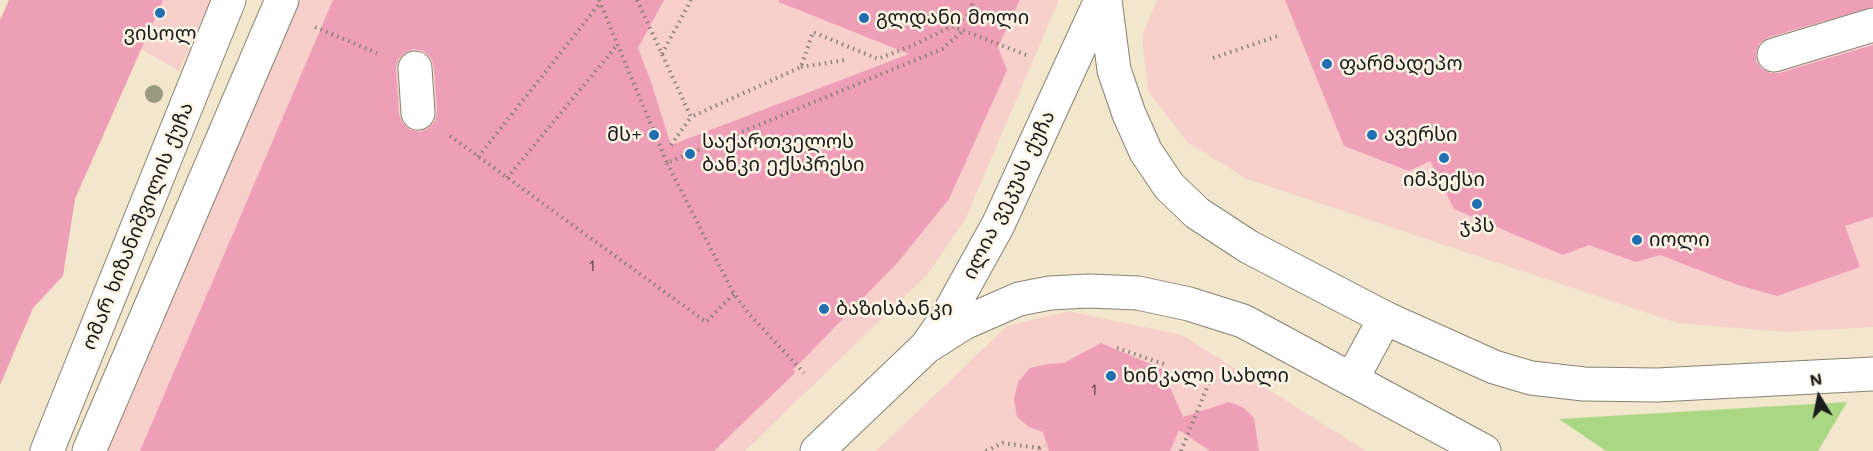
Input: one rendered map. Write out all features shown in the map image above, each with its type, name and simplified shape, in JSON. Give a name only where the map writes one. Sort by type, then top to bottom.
[{"type":"main road","name":"ომარ ხიზანიშვილის ქუჩა","points":[[47,451],[229,0]]},
{"type":"main road","points":[[89,451],[282,0]]},
{"type":"main road","name":"ილია ვეკუას ქუჩა","points":[[817,451],[926,347],[947,317],[999,225],[1101,0]]},
{"type":"main road","points":[[1106,0],[1114,70],[1129,114],[1146,152],[1169,186],[1197,213],[1249,247],[1384,318],[1494,367],[1531,378],[1584,384],[1657,385],[1873,374]]},
{"type":"main road","points":[[1774,55],[1873,26]]},
{"type":"main road","points":[[415,68],[418,113]]},
{"type":"main road","points":[[926,347],[964,323],[1019,299],[1070,292],[1138,293],[1189,304],[1243,321],[1484,451]]},
{"type":"main road","points":[[1352,379],[1384,318]]},
{"type":"path","points":[[638,0],[691,117]]},
{"type":"path","points":[[662,54],[691,0]]},
{"type":"path","points":[[801,68],[813,32],[878,59],[952,26],[967,16],[974,0]]},
{"type":"path","points":[[478,157],[600,1],[667,163],[734,294],[804,373]]},
{"type":"path","points":[[311,25],[415,68]]},
{"type":"path","points":[[952,26],[1030,56]]},
{"type":"path","points":[[667,163],[942,49],[964,30]]},
{"type":"path","points":[[1213,58],[1278,36]]},
{"type":"path","points":[[507,178],[618,44]]},
{"type":"path","points":[[671,145],[691,117],[801,68],[845,60]]},
{"type":"path","points":[[418,113],[706,322],[734,294]]},
{"type":"path","points":[[1117,348],[1164,364]]},
{"type":"path","points":[[1181,451],[1213,373]]},
{"type":"path","points":[[986,451],[1003,443],[1040,449],[1045,446]]},
{"type":"shaded area","points":[[56,0],[211,0],[179,71]]},
{"type":"shaded area","points":[[286,0],[1059,0],[965,220],[927,275],[745,451],[102,451]]},
{"type":"shaded area","points":[[1157,0],[1873,0],[1873,327],[1787,332],[1677,323],[1247,179],[1187,142],[1148,91],[1142,36]]},
{"type":"shaded area","points":[[1068,311],[1182,335],[1366,451],[876,451],[1007,326]]},
{"type":"green space","points":[[1847,402],[1818,451],[1606,451],[1559,419]]},
{"type":"building","points":[[9,0],[163,0],[75,199],[63,276],[33,308],[0,385],[0,20]]},
{"type":"building","points":[[333,0],[664,0],[638,48],[671,145],[909,54],[779,2],[779,0],[1020,0],[998,47],[1007,70],[949,199],[898,262],[793,370],[795,373],[714,451],[140,451]],"holes":[[[413,49],[424,51],[431,58],[434,67],[437,112],[435,121],[429,128],[420,132],[409,129],[402,123],[399,114],[396,69],[398,60],[404,53]]]},
{"type":"building","points":[[1285,0],[1873,0],[1873,7],[1769,37],[1760,43],[1756,51],[1756,61],[1762,69],[1770,73],[1779,73],[1873,45],[1873,217],[1845,226],[1860,267],[1777,296],[1738,285],[1660,255],[1636,262],[1589,245],[1563,255],[1454,209],[1430,161],[1409,171],[1344,146]]},
{"type":"building","points":[[1101,343],[1162,369],[1183,417],[1229,402],[1244,408],[1254,418],[1259,451],[1210,451],[1179,430],[1170,451],[1049,451],[1043,432],[1029,427],[1017,417],[1014,399],[1018,382],[1030,368],[1064,363]]},
{"type":"place","name":"ვისოლ","points":[[160,13]]},
{"type":"place","name":"გლდანი მოლი","points":[[864,18]]},
{"type":"place","name":"ფარმადეპო","points":[[1327,64]]},
{"type":"place","name":"მს+","points":[[654,135]]},
{"type":"place","name":"ავერსი","points":[[1372,135]]},
{"type":"place","name":"საქართველოს ბანკი ექსპრესი","points":[[690,154]]},
{"type":"place","name":"იმპექსი","points":[[1444,158]]},
{"type":"place","name":"ჯპს","points":[[1477,204]]},
{"type":"place","name":"იოლი","points":[[1637,240]]},
{"type":"place","name":"ბაზისბანკი","points":[[824,309]]},
{"type":"place","name":"ხინკალი სახლი","points":[[1111,376]]}]
